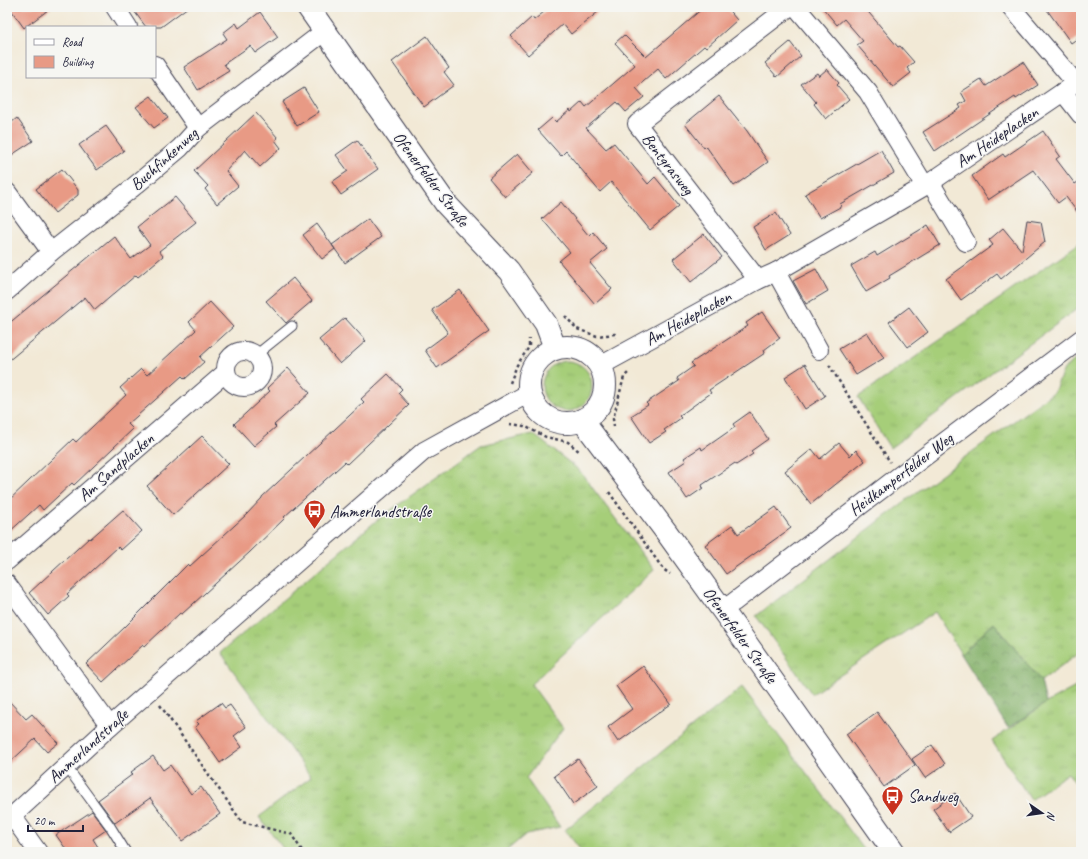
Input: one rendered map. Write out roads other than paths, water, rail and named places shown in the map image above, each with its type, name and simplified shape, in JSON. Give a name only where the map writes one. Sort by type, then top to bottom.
[{"type":"street","points":[[115,7],[127,26]]},
{"type":"street","name":"Ofenerfelder Straße","points":[[308,7],[446,204],[508,271],[546,324],[555,348]]},
{"type":"street","name":"Bentgrasweg","points":[[758,280],[637,124],[789,7]]},
{"type":"street","points":[[796,7],[868,92],[966,242]]},
{"type":"street","points":[[1011,7],[1073,84],[1081,115]]},
{"type":"street","name":"Buchfinkenweg","points":[[7,291],[51,252],[180,148],[198,128],[325,31]]},
{"type":"street","points":[[156,66],[198,128]]},
{"type":"street","name":"Am Heideplacken","points":[[600,366],[758,280],[776,272],[927,184],[1073,84]]},
{"type":"street","points":[[7,192],[51,252]]},
{"type":"street","points":[[776,272],[819,350]]},
{"type":"street","name":"Heidkamperfelder Weg","points":[[722,610],[1081,339]]},
{"type":"street","points":[[565,346],[576,347],[586,351],[600,366],[604,376],[605,387],[603,397],[592,415],[571,423],[560,423],[549,420],[540,413],[533,404],[529,393],[528,382],[536,361],[545,353],[555,348],[565,346]]},
{"type":"street","name":"Am Sandplacken","points":[[7,561],[225,373],[225,366],[229,357],[240,351],[249,351],[256,355]]},
{"type":"street","points":[[225,373],[232,384],[246,388],[257,383],[262,374],[262,365],[256,355]]},
{"type":"street","name":"Ammerlandstraße","points":[[10,818],[110,726],[424,451],[529,393]]},
{"type":"street","name":"Ofenerfelder Straße","points":[[582,420],[722,610],[894,852]]},
{"type":"street","points":[[7,584],[110,726]]},
{"type":"street","points":[[10,818],[38,852]]},
{"type":"lane","points":[[256,355],[292,326]]},
{"type":"lane","points":[[66,766],[110,826],[126,852]]},
{"type":"place","name":"Ammerlandstraße","points":[[315,530]]},
{"type":"place","name":"Sandweg","points":[[893,816]]}]
